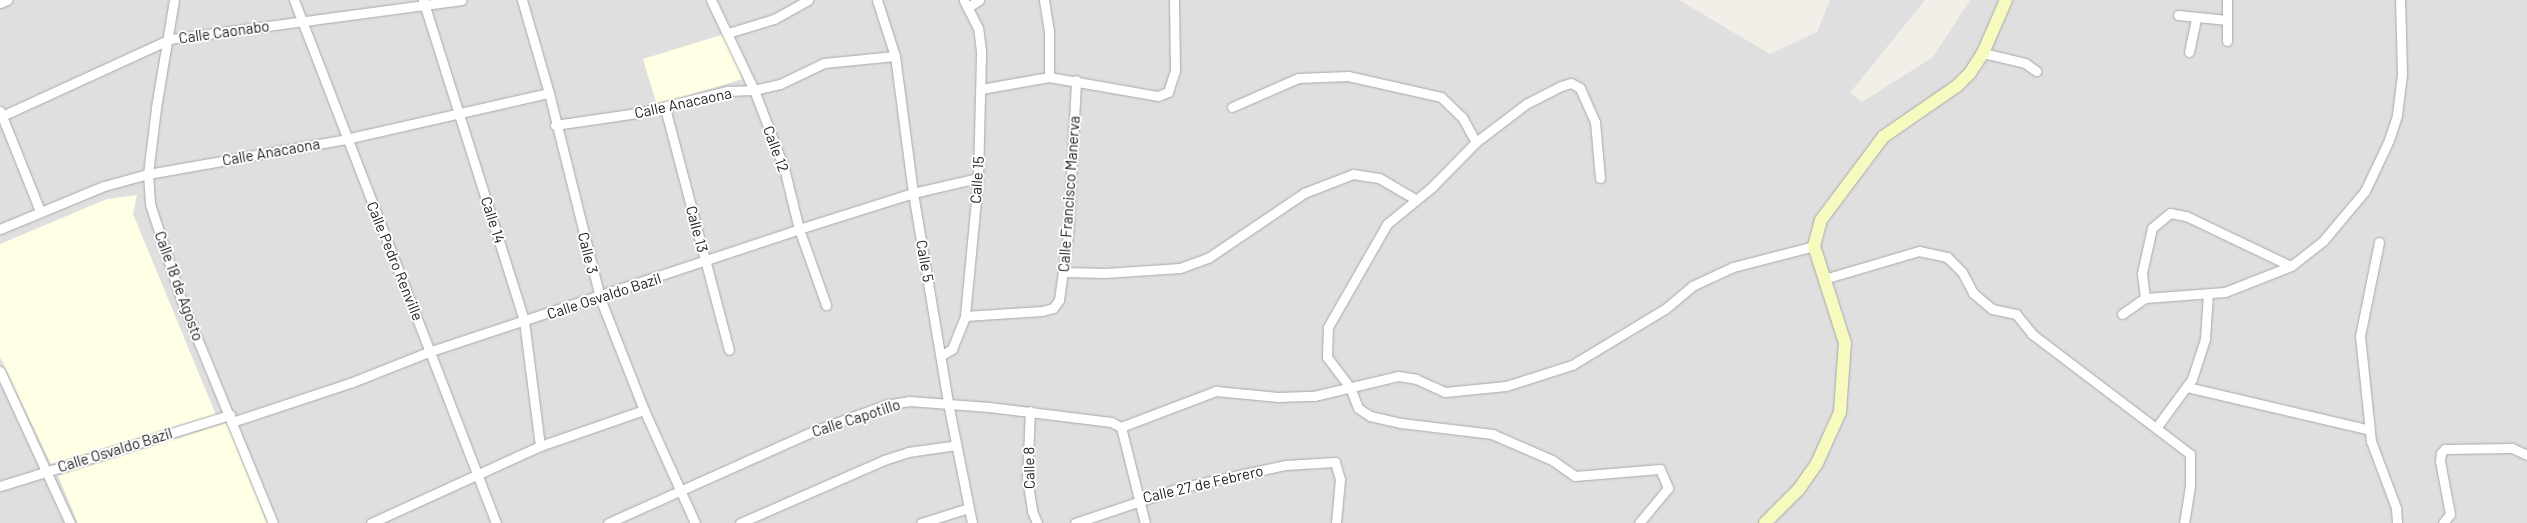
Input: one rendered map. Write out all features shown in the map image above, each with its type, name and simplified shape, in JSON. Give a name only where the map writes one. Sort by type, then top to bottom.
[{"type":"street","points":[[0,3],[7,0]]},
{"type":"street","name":"Calle Pedro Renville","points":[[294,0],[346,139],[431,351],[476,476],[496,523]]},
{"type":"street","name":"Calle Caonabo","points":[[1,113],[170,39],[424,3],[461,0]]},
{"type":"street","name":"Calle 3","points":[[522,0],[549,93],[555,125],[600,298],[644,410],[695,523]]},
{"type":"street","name":"Calle 12","points":[[711,0],[754,90],[784,168],[799,229],[826,304]]},
{"type":"street","points":[[728,33],[774,19],[807,0]]},
{"type":"street","name":"Calle 5","points":[[877,0],[895,56],[913,194],[942,354],[948,403],[972,523]]},
{"type":"street","points":[[966,3],[980,0]]},
{"type":"street","points":[[1044,0],[1049,30],[1049,77]]},
{"type":"street","points":[[981,89],[1049,77],[1076,80],[1158,96],[1168,92],[1175,71],[1174,0]]},
{"type":"street","points":[[1765,523],[1799,489],[1817,464],[1840,412],[1845,343],[1814,246],[1820,220],[1867,155],[1902,122],[1957,86],[1983,53],[2006,0]]},
{"type":"street","points":[[2227,0],[2227,41]]},
{"type":"street","points":[[2122,314],[2145,298],[2225,292],[2291,266],[2323,241],[2365,191],[2389,140],[2397,115],[2402,74],[2400,0]]},
{"type":"street","name":"Calle 18 de Agosto","points":[[177,1],[156,108],[148,174],[150,204],[181,299],[273,523]]},
{"type":"street","name":"Calle 14","points":[[424,3],[524,321],[540,446]]},
{"type":"street","name":"Calle 15","points":[[942,354],[952,349],[965,316],[978,178],[981,89],[978,28],[966,3]]},
{"type":"street","points":[[2178,15],[2227,20]]},
{"type":"street","points":[[2189,52],[2196,18]]},
{"type":"street","points":[[1983,53],[2025,63],[2036,71]]},
{"type":"street","name":"Calle Anacaona","points":[[555,125],[665,108],[727,91],[754,90],[780,84],[824,63],[895,56]]},
{"type":"street","points":[[1232,107],[1298,78],[1348,76],[1441,97],[1462,117],[1476,142]]},
{"type":"street","name":"Calle Francisco Manerva","points":[[965,316],[1022,313],[1052,308],[1059,300],[1065,272],[1076,80]]},
{"type":"street","points":[[1600,178],[1595,122],[1580,88],[1571,83],[1526,104],[1476,142],[1432,187],[1415,198],[1387,224],[1328,327],[1327,357],[1350,387],[1358,408],[1370,416],[1401,423],[1492,434],[1544,456],[1575,476],[1660,469],[1668,488],[1639,523]]},
{"type":"street","name":"Calle Anacaona","points":[[0,229],[40,210],[104,186],[148,174],[346,139],[549,93]]},
{"type":"street","name":"Calle 13","points":[[665,108],[729,350]]},
{"type":"street","points":[[1,113],[40,210]]},
{"type":"street","points":[[1065,272],[1105,273],[1180,268],[1208,258],[1304,193],[1353,174],[1379,178],[1415,198]]},
{"type":"street","name":"Calle Osvaldo Bazil","points":[[0,486],[48,470],[350,383],[431,351],[706,263],[799,229],[913,194],[978,178]]},
{"type":"street","points":[[2145,298],[2142,273],[2152,228],[2170,213],[2186,216],[2291,266]]},
{"type":"street","points":[[2379,242],[2360,336],[2370,430],[2396,508],[2397,523]]},
{"type":"street","points":[[1145,523],[1140,499],[1129,468],[1121,428],[1216,390],[1278,397],[1314,396],[1398,376],[1416,379],[1445,392],[1506,386],[1572,365],[1665,309],[1692,286],[1733,267],[1814,246]]},
{"type":"street","points":[[1824,279],[1919,252],[1947,256],[1962,272],[1973,293],[1992,309],[2016,314],[2032,334],[2190,454],[2190,486],[2184,523]]},
{"type":"street","points":[[2156,428],[2187,387],[2205,339],[2208,294]]},
{"type":"street","points":[[0,370],[3,384],[48,470],[70,523]]},
{"type":"street","points":[[2187,387],[2370,430]]},
{"type":"street","name":"Calle Capotillo","points":[[608,523],[816,430],[884,405],[909,401],[948,403],[1030,411],[1111,422],[1121,428]]},
{"type":"street","points":[[371,523],[540,446],[644,410]]},
{"type":"street","name":"Calle 8","points":[[1030,411],[1027,478],[1032,511],[1037,523]]},
{"type":"street","points":[[740,523],[884,460],[908,452],[957,445]]},
{"type":"street","points":[[2443,523],[2450,514],[2441,468],[2441,453],[2446,449],[2512,448],[2527,455]]},
{"type":"street","name":"Calle 27 de Febrero","points":[[1075,523],[1140,499],[1285,465],[1335,462],[1340,480],[1336,523]]},
{"type":"street","points":[[921,523],[969,508]]},
{"type":"shaded area","points":[[0,0],[1679,0],[1770,54],[1817,32],[1830,0],[1925,0],[1850,93],[1862,102],[1933,57],[1970,0],[2527,0],[2527,523],[0,523]]},
{"type":"shaded area","points":[[728,33],[742,79],[657,105],[643,59]]},
{"type":"shaded area","points":[[137,195],[133,214],[216,415],[51,464],[0,357],[0,244],[107,199]]},
{"type":"shaded area","points":[[227,423],[267,523],[78,523],[58,476]]}]
